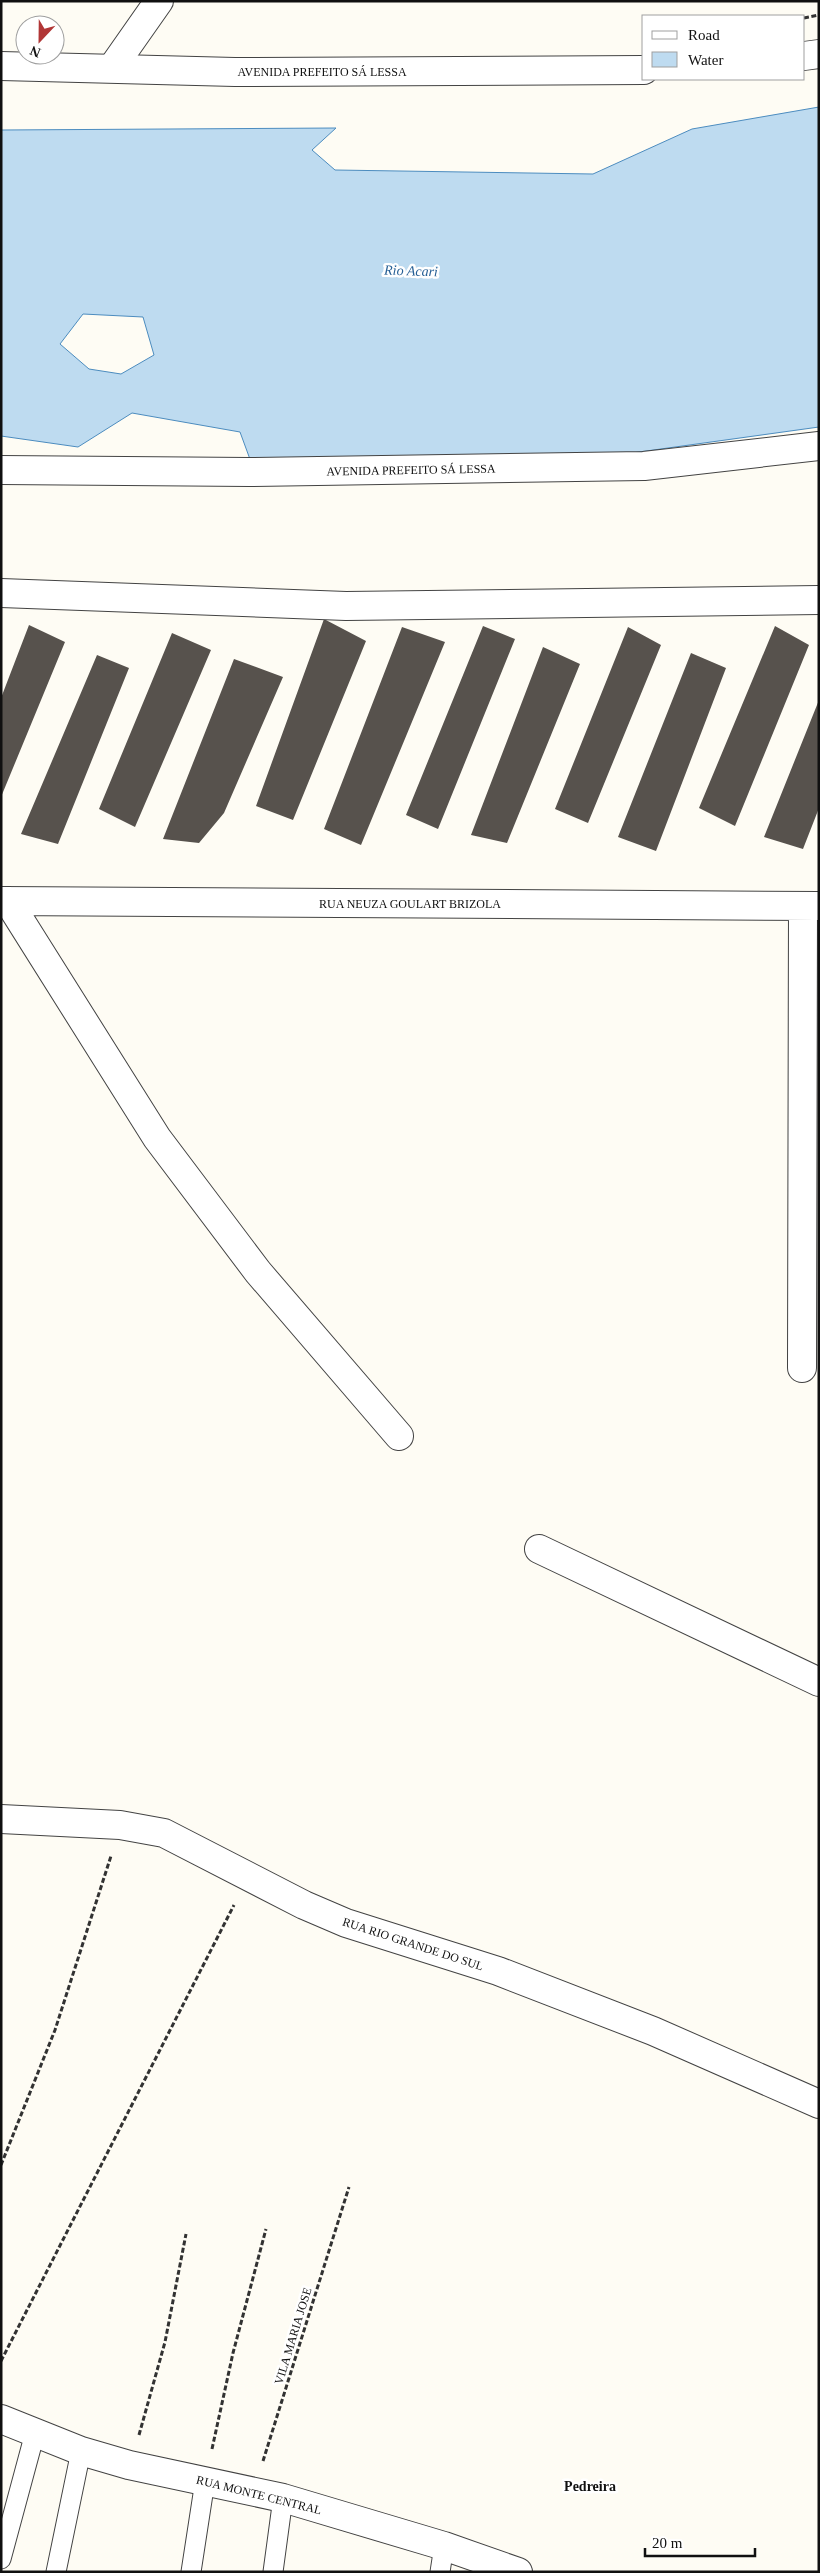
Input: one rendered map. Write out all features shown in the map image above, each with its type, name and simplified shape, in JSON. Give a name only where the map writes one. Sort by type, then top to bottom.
[{"type":"street","points":[[112,68],[159,1]]},
{"type":"street","points":[[805,56],[819,54]]},
{"type":"street","name":"AVENIDA PREFEITO SÁ LESSA","points":[[1,66],[235,72],[642,70]]},
{"type":"street","name":"AVENIDA PREFEITO SÁ LESSA","points":[[1,470],[249,472],[644,466],[819,446]]},
{"type":"street","points":[[1,593],[346,606],[819,600]]},
{"type":"street","points":[[5,901],[157,1138],[258,1272],[399,1436]]},
{"type":"street","name":"RUA NEUZA GOULART BRIZOLA","points":[[5,901],[811,906]]},
{"type":"street","points":[[802,1368],[811,906]]},
{"type":"street","points":[[539,1549],[819,1682]]},
{"type":"street","name":"RUA RIO GRANDE DO SUL","points":[[1,1819],[120,1824],[164,1833],[247,1877],[346,1923],[498,1971],[653,2031],[819,2104]]},
{"type":"street","name":"RUA MONTE CENTRAL","points":[[1,2419],[81,2451],[129,2465],[283,2498],[442,2559],[518,2572]]},
{"type":"lane","points":[[1,2559],[36,2433]]},
{"type":"lane","points":[[56,2572],[81,2451]]},
{"type":"lane","points":[[191,2572],[205,2481]]},
{"type":"lane","points":[[273,2572],[283,2498]]},
{"type":"path","points":[[805,18],[819,15]]},
{"type":"path","points":[[1,2165],[55,2030],[96,1907],[120,1824]]},
{"type":"path","points":[[1,2361],[247,1877]]},
{"type":"path","name":"VILA MARIA JOSE","points":[[254,2491],[349,2187]]},
{"type":"path","points":[[205,2481],[233,2353],[266,2229]]},
{"type":"path","points":[[129,2465],[157,2376],[186,2234]]},
{"type":"water","name":"Rio Acari","points":[[819,107],[819,427],[560,463],[251,462],[240,432],[132,413],[78,447],[1,436],[1,130],[336,128],[312,150],[335,170],[593,174],[692,129]],"holes":[[[83,314],[143,317],[154,355],[121,374],[89,369],[60,344]]]},
{"type":"building","points":[[324,619],[366,641],[293,820],[256,806]]},
{"type":"building","points":[[29,625],[65,642],[1,797],[1,698]]},
{"type":"building","points":[[483,626],[515,639],[438,829],[406,815]]},
{"type":"building","points":[[775,626],[809,645],[735,826],[699,808]]},
{"type":"building","points":[[402,627],[445,642],[361,845],[324,829]]},
{"type":"building","points":[[628,627],[661,645],[588,823],[555,809]]},
{"type":"building","points":[[172,633],[211,650],[135,827],[99,809]]},
{"type":"building","points":[[543,647],[580,664],[507,843],[471,835]]},
{"type":"building","points":[[691,653],[726,668],[656,851],[618,837]]},
{"type":"building","points":[[97,655],[129,668],[58,844],[21,834]]},
{"type":"building","points":[[234,659],[283,677],[224,813],[199,843],[163,839]]},
{"type":"building","points":[[819,700],[819,808],[803,849],[764,837]]},
{"type":"district","name":"Pedreira","points":[[590,2486]]}]
